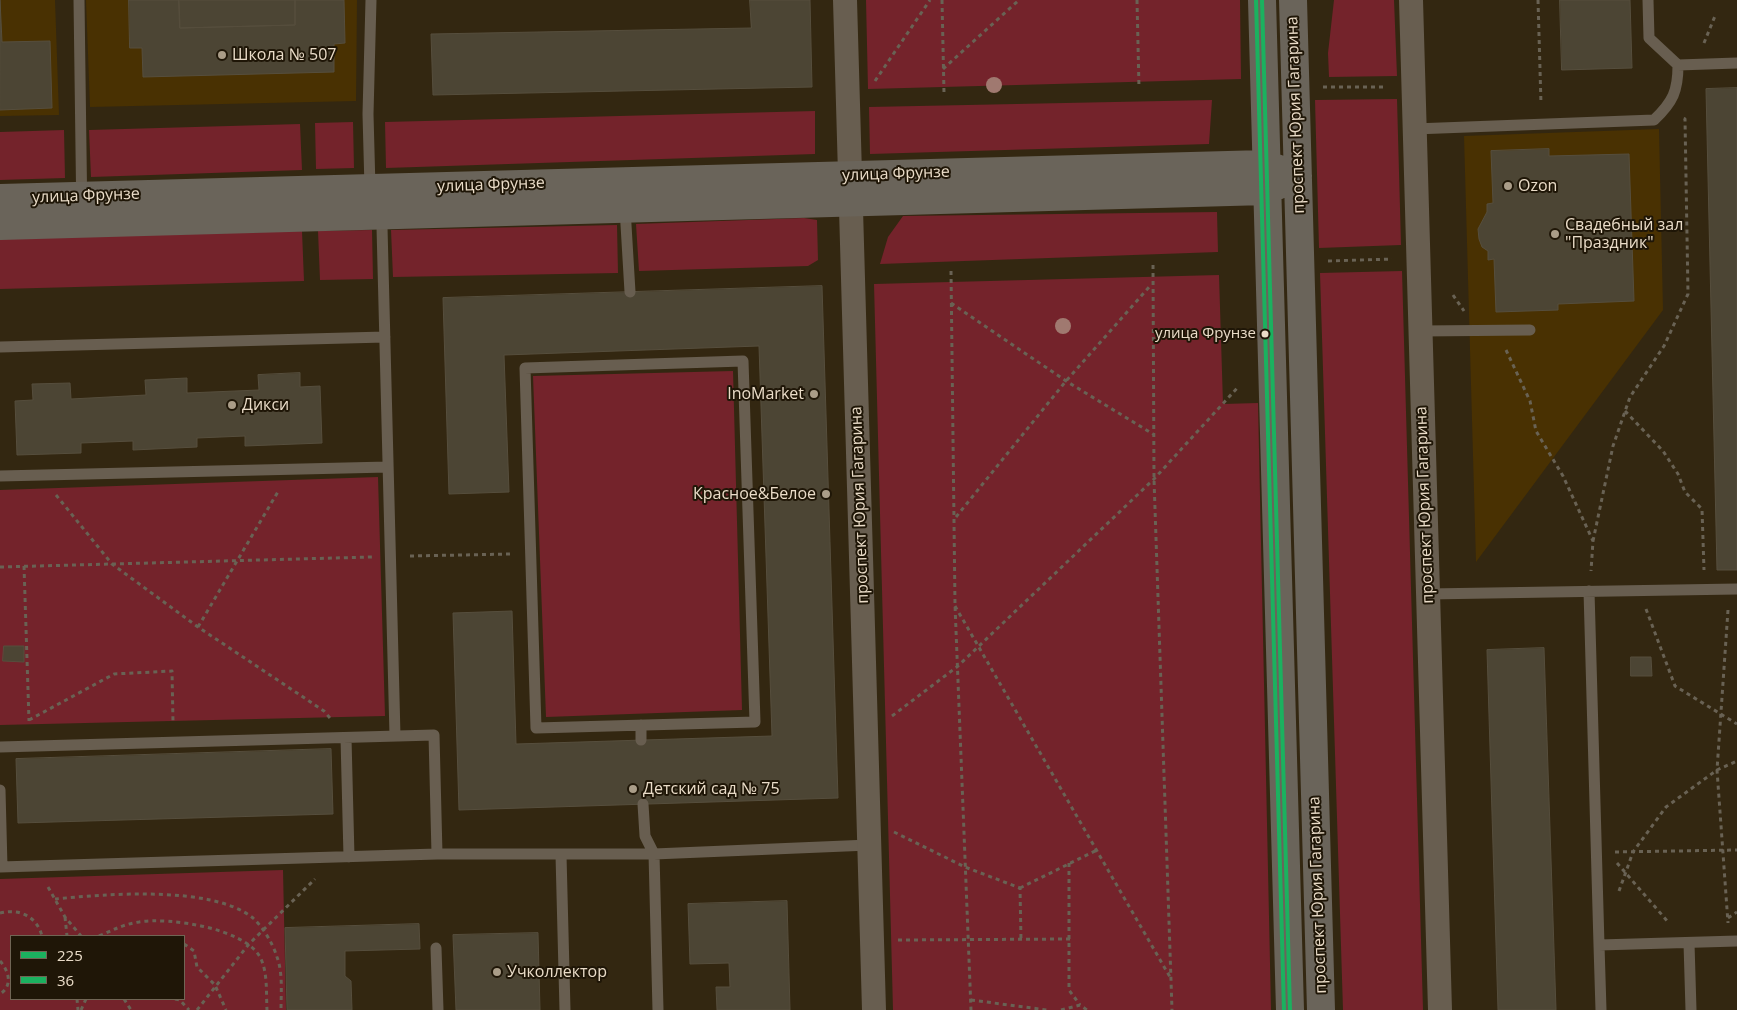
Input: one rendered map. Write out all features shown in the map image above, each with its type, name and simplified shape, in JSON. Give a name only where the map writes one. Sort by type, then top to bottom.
[{"type":"street","name":"проспект Юрия Гагарина","points":[[845,0],[874,1010]]},
{"type":"street","name":"проспект Юрия Гагарина","points":[[1262,0],[1265,164],[1290,1010]]},
{"type":"street","name":"проспект Юрия Гагарина","points":[[1292,0],[1321,1010]]},
{"type":"street","name":"проспект Юрия Гагарина","points":[[1411,0],[1440,1010]]},
{"type":"street","name":"улица Фрунзе","points":[[0,226],[377,216],[850,175],[1265,164],[1298,176]]},
{"type":"street","name":"улица Фрунзе","points":[[0,198],[376,188],[850,203],[1266,191],[1298,176]]},
{"type":"lane","points":[[79,0],[82,224]]},
{"type":"lane","points":[[371,0],[368,114],[376,188],[385,337],[396,736]]},
{"type":"lane","points":[[1648,0],[1649,38],[1678,65],[1737,63]]},
{"type":"lane","points":[[1414,129],[1654,120],[1667,107],[1678,85],[1678,65]]},
{"type":"lane","points":[[625,195],[630,292]]},
{"type":"lane","points":[[1420,331],[1530,330]]},
{"type":"lane","points":[[0,347],[385,337]]},
{"type":"lane","points":[[631,351],[632,363]]},
{"type":"lane","points":[[743,361],[755,722],[536,728],[530,554],[525,368],[632,363],[743,361]]},
{"type":"lane","points":[[0,476],[388,466]]},
{"type":"lane","points":[[1428,594],[1733,589]]},
{"type":"lane","points":[[1589,591],[1601,852],[1599,945],[1601,1010]]},
{"type":"lane","points":[[641,725],[641,740]]},
{"type":"lane","points":[[0,746],[434,736],[437,854]]},
{"type":"lane","points":[[346,738],[349,857]]},
{"type":"lane","points":[[0,790],[1,867],[437,854],[654,854],[869,845]]},
{"type":"lane","points":[[643,804],[645,836],[654,854],[658,1010]]},
{"type":"lane","points":[[561,855],[565,1010]]},
{"type":"lane","points":[[1599,945],[1734,941]]},
{"type":"lane","points":[[1689,943],[1691,1010]]},
{"type":"lane","points":[[436,948],[438,1010]]},
{"type":"path","points":[[875,82],[930,0]]},
{"type":"path","points":[[942,0],[944,93]]},
{"type":"path","points":[[943,69],[1019,0]]},
{"type":"path","points":[[1137,0],[1139,88]]},
{"type":"path","points":[[1538,0],[1541,125]]},
{"type":"path","points":[[1696,64],[1716,16]]},
{"type":"path","points":[[1320,87],[1388,87]]},
{"type":"path","points":[[1589,591],[1593,541],[1613,446],[1630,397],[1664,346],[1688,294],[1685,119],[1667,107]]},
{"type":"path","points":[[1327,261],[1394,259]]},
{"type":"path","points":[[1153,265],[1154,479],[1172,1010]]},
{"type":"path","points":[[951,271],[955,605],[971,1010]]},
{"type":"path","points":[[955,518],[1066,381],[1152,284]]},
{"type":"path","points":[[1453,295],[1477,330],[1500,338],[1530,401],[1536,431],[1563,476],[1593,541]]},
{"type":"path","points":[[951,303],[1066,381],[1153,434]]},
{"type":"path","points":[[866,736],[958,666],[1154,479],[1239,386]]},
{"type":"path","points":[[1625,411],[1663,451],[1678,474],[1685,492],[1702,509],[1705,590]]},
{"type":"path","points":[[198,627],[238,561],[289,469]]},
{"type":"path","points":[[40,475],[112,564],[198,627],[324,712],[346,738]]},
{"type":"path","points":[[0,567],[530,554]]},
{"type":"path","points":[[24,566],[30,746]]},
{"type":"path","points":[[1733,589],[1717,770],[1728,918],[1734,941]]},
{"type":"path","points":[[1639,590],[1675,686],[1737,724]]},
{"type":"path","points":[[955,605],[1171,978]]},
{"type":"path","points":[[29,720],[114,674],[172,671],[173,742]]},
{"type":"path","points":[[1616,900],[1633,852],[1666,807],[1717,770],[1737,761]]},
{"type":"path","points":[[869,820],[965,867],[1020,888],[1097,850]]},
{"type":"path","points":[[1601,852],[1737,850]]},
{"type":"path","points":[[1601,852],[1625,873],[1663,918],[1689,943]]},
{"type":"path","points":[[197,1010],[249,944],[326,868],[326,858]]},
{"type":"path","points":[[1069,863],[1069,990],[1080,1005],[1087,1010]]},
{"type":"path","points":[[36,867],[65,917],[80,935]]},
{"type":"path","points":[[1020,888],[1021,940]]},
{"type":"path","points":[[55,899],[174,895],[234,908],[255,920],[278,958],[281,1010]]},
{"type":"path","points":[[0,913],[11,912],[28,916],[37,923],[42,935]]},
{"type":"path","points":[[1728,918],[1737,912]]},
{"type":"path","points":[[65,917],[67,935]]},
{"type":"path","points":[[101,935],[126,924],[141,921],[212,928],[240,938],[249,944],[260,957],[264,966],[267,1010]]},
{"type":"path","points":[[872,940],[1070,939]]},
{"type":"path","points":[[185,945],[194,951],[197,968],[215,985],[226,1010]]},
{"type":"path","points":[[0,961],[5,966],[8,980],[7,988],[0,994]]},
{"type":"path","points":[[180,1000],[188,1010]]},
{"type":"path","points":[[971,1000],[1047,1010]]},
{"type":"path","points":[[1060,1010],[1080,1005]]},
{"type":"shaded area","points":[[0,0],[55,0],[59,115],[0,116]]},
{"type":"shaded area","name":"Школа № 507","points":[[86,0],[357,0],[356,101],[90,107]]},
{"type":"shaded area","points":[[866,0],[1240,0],[1241,79],[868,89]]},
{"type":"shaded area","points":[[1334,0],[1394,0],[1397,76],[1329,77],[1328,53]]},
{"type":"shaded area","points":[[1397,99],[1401,245],[1319,248],[1315,100]]},
{"type":"shaded area","points":[[1212,100],[1209,144],[870,154],[869,107]]},
{"type":"shaded area","points":[[815,111],[815,154],[386,168],[385,122]]},
{"type":"shaded area","points":[[353,122],[354,168],[316,169],[315,123]]},
{"type":"shaded area","points":[[300,124],[302,170],[91,177],[89,130]]},
{"type":"shaded area","points":[[1659,129],[1663,310],[1476,562],[1464,136]]},
{"type":"shaded area","points":[[64,130],[65,178],[0,180],[0,132]]},
{"type":"shaded area","points":[[1217,212],[1218,252],[880,264],[888,237],[903,216]]},
{"type":"shaded area","points":[[804,218],[817,220],[818,260],[808,266],[639,271],[636,224]]},
{"type":"shaded area","points":[[617,225],[618,273],[393,277],[391,230]]},
{"type":"shaded area","points":[[372,230],[373,279],[320,280],[318,231]]},
{"type":"shaded area","points":[[302,231],[304,281],[0,289],[0,239]]},
{"type":"shaded area","points":[[1402,271],[1423,1010],[1343,1010],[1320,273]]},
{"type":"shaded area","points":[[1219,275],[1223,404],[1258,403],[1271,1010],[893,1010],[874,284]]},
{"type":"shaded area","points":[[733,371],[742,710],[546,717],[533,376]]},
{"type":"shaded area","points":[[378,477],[385,716],[0,725],[0,490]]},
{"type":"shaded area","points":[[283,870],[286,1010],[0,1010],[0,879]]},
{"type":"building","points":[[0,0],[2,42],[50,41],[52,108],[0,110]]},
{"type":"building","points":[[129,0],[179,0],[180,28],[295,25],[295,0],[344,0],[345,43],[334,44],[334,72],[143,77],[142,48],[130,48]]},
{"type":"building","points":[[179,0],[295,0],[295,25],[180,28]]},
{"type":"building","points":[[750,0],[810,0],[812,87],[433,95],[431,34],[751,28]]},
{"type":"building","points":[[1560,0],[1630,0],[1632,68],[1562,70]]},
{"type":"building","points":[[1737,88],[1737,570],[1717,570],[1706,89]]},
{"type":"building","name":"Свадебный зал \"Праздник\"","points":[[1549,149],[1549,156],[1629,154],[1634,301],[1558,304],[1558,310],[1496,312],[1494,259],[1488,260],[1488,251],[1482,247],[1478,229],[1487,212],[1487,204],[1493,203],[1491,151]]},
{"type":"building","points":[[822,286],[838,798],[459,810],[453,613],[512,611],[516,744],[772,736],[759,346],[504,355],[509,492],[449,494],[443,298]]},
{"type":"building","points":[[300,373],[300,387],[320,386],[322,443],[245,446],[245,436],[197,438],[197,447],[133,450],[133,441],[81,443],[81,453],[17,455],[15,401],[33,400],[32,384],[70,383],[71,399],[146,395],[145,380],[187,378],[187,393],[259,390],[258,375]]},
{"type":"building","points":[[4,646],[24,646],[24,662],[3,661]]},
{"type":"building","points":[[1544,648],[1556,1010],[1498,1010],[1487,650]]},
{"type":"building","points":[[1631,657],[1651,657],[1652,676],[1631,676]]},
{"type":"building","points":[[331,749],[333,814],[18,823],[16,759]]},
{"type":"building","points":[[787,901],[790,1010],[717,1010],[716,987],[730,987],[729,963],[690,964],[688,904]]},
{"type":"building","points":[[419,924],[420,949],[345,951],[345,976],[351,981],[352,1010],[287,1010],[285,928]]},
{"type":"building","name":"Учколлектор","points":[[538,933],[540,1010],[456,1010],[453,935]]},
{"type":"transit line","name":"36","points":[[1256,0],[1284,1010]]},
{"type":"transit line","name":"225","points":[[1262,0],[1290,1010]]},
{"type":"place","name":"Школа № 507","points":[[222,55]]},
{"type":"place","name":"Ozon","points":[[1508,186]]},
{"type":"place","name":"Свадебный зал \"Праздник\"","points":[[1555,234]]},
{"type":"place","name":"улица Фрунзе","points":[[1265,334]]},
{"type":"place","name":"InoMarket","points":[[814,394]]},
{"type":"place","name":"Дикси","points":[[232,405]]},
{"type":"place","name":"Красное&Белое","points":[[826,494]]},
{"type":"place","name":"Детский сад № 75","points":[[633,789]]},
{"type":"place","name":"Учколлектор","points":[[497,972]]}]
